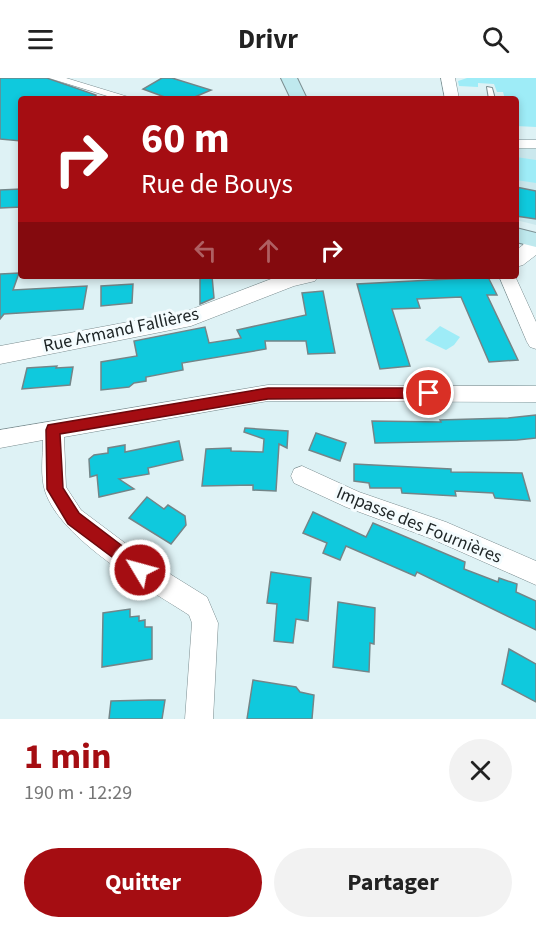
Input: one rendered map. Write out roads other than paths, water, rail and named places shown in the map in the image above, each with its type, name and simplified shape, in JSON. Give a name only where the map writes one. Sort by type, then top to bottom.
[{"type":"main road","points":[[289,78],[299,96]]},
{"type":"street","points":[[54,78],[118,96]]},
{"type":"street","points":[[450,79],[452,96]]},
{"type":"street","points":[[519,144],[536,144]]},
{"type":"street","points":[[519,258],[532,248],[529,238]]},
{"type":"street","name":"Rue Armand Fallières","points":[[0,355],[191,318],[294,279]]},
{"type":"street","points":[[508,279],[536,342]]},
{"type":"street","points":[[0,440],[268,393],[536,394]]},
{"type":"street","points":[[53,430],[55,489],[73,519],[140,570],[198,606],[205,623],[199,719]]},
{"type":"street","name":"Impasse des Fournières","points":[[302,476],[354,500],[438,530],[536,573]]},
{"type":"lane","points":[[489,88],[491,96]]}]
